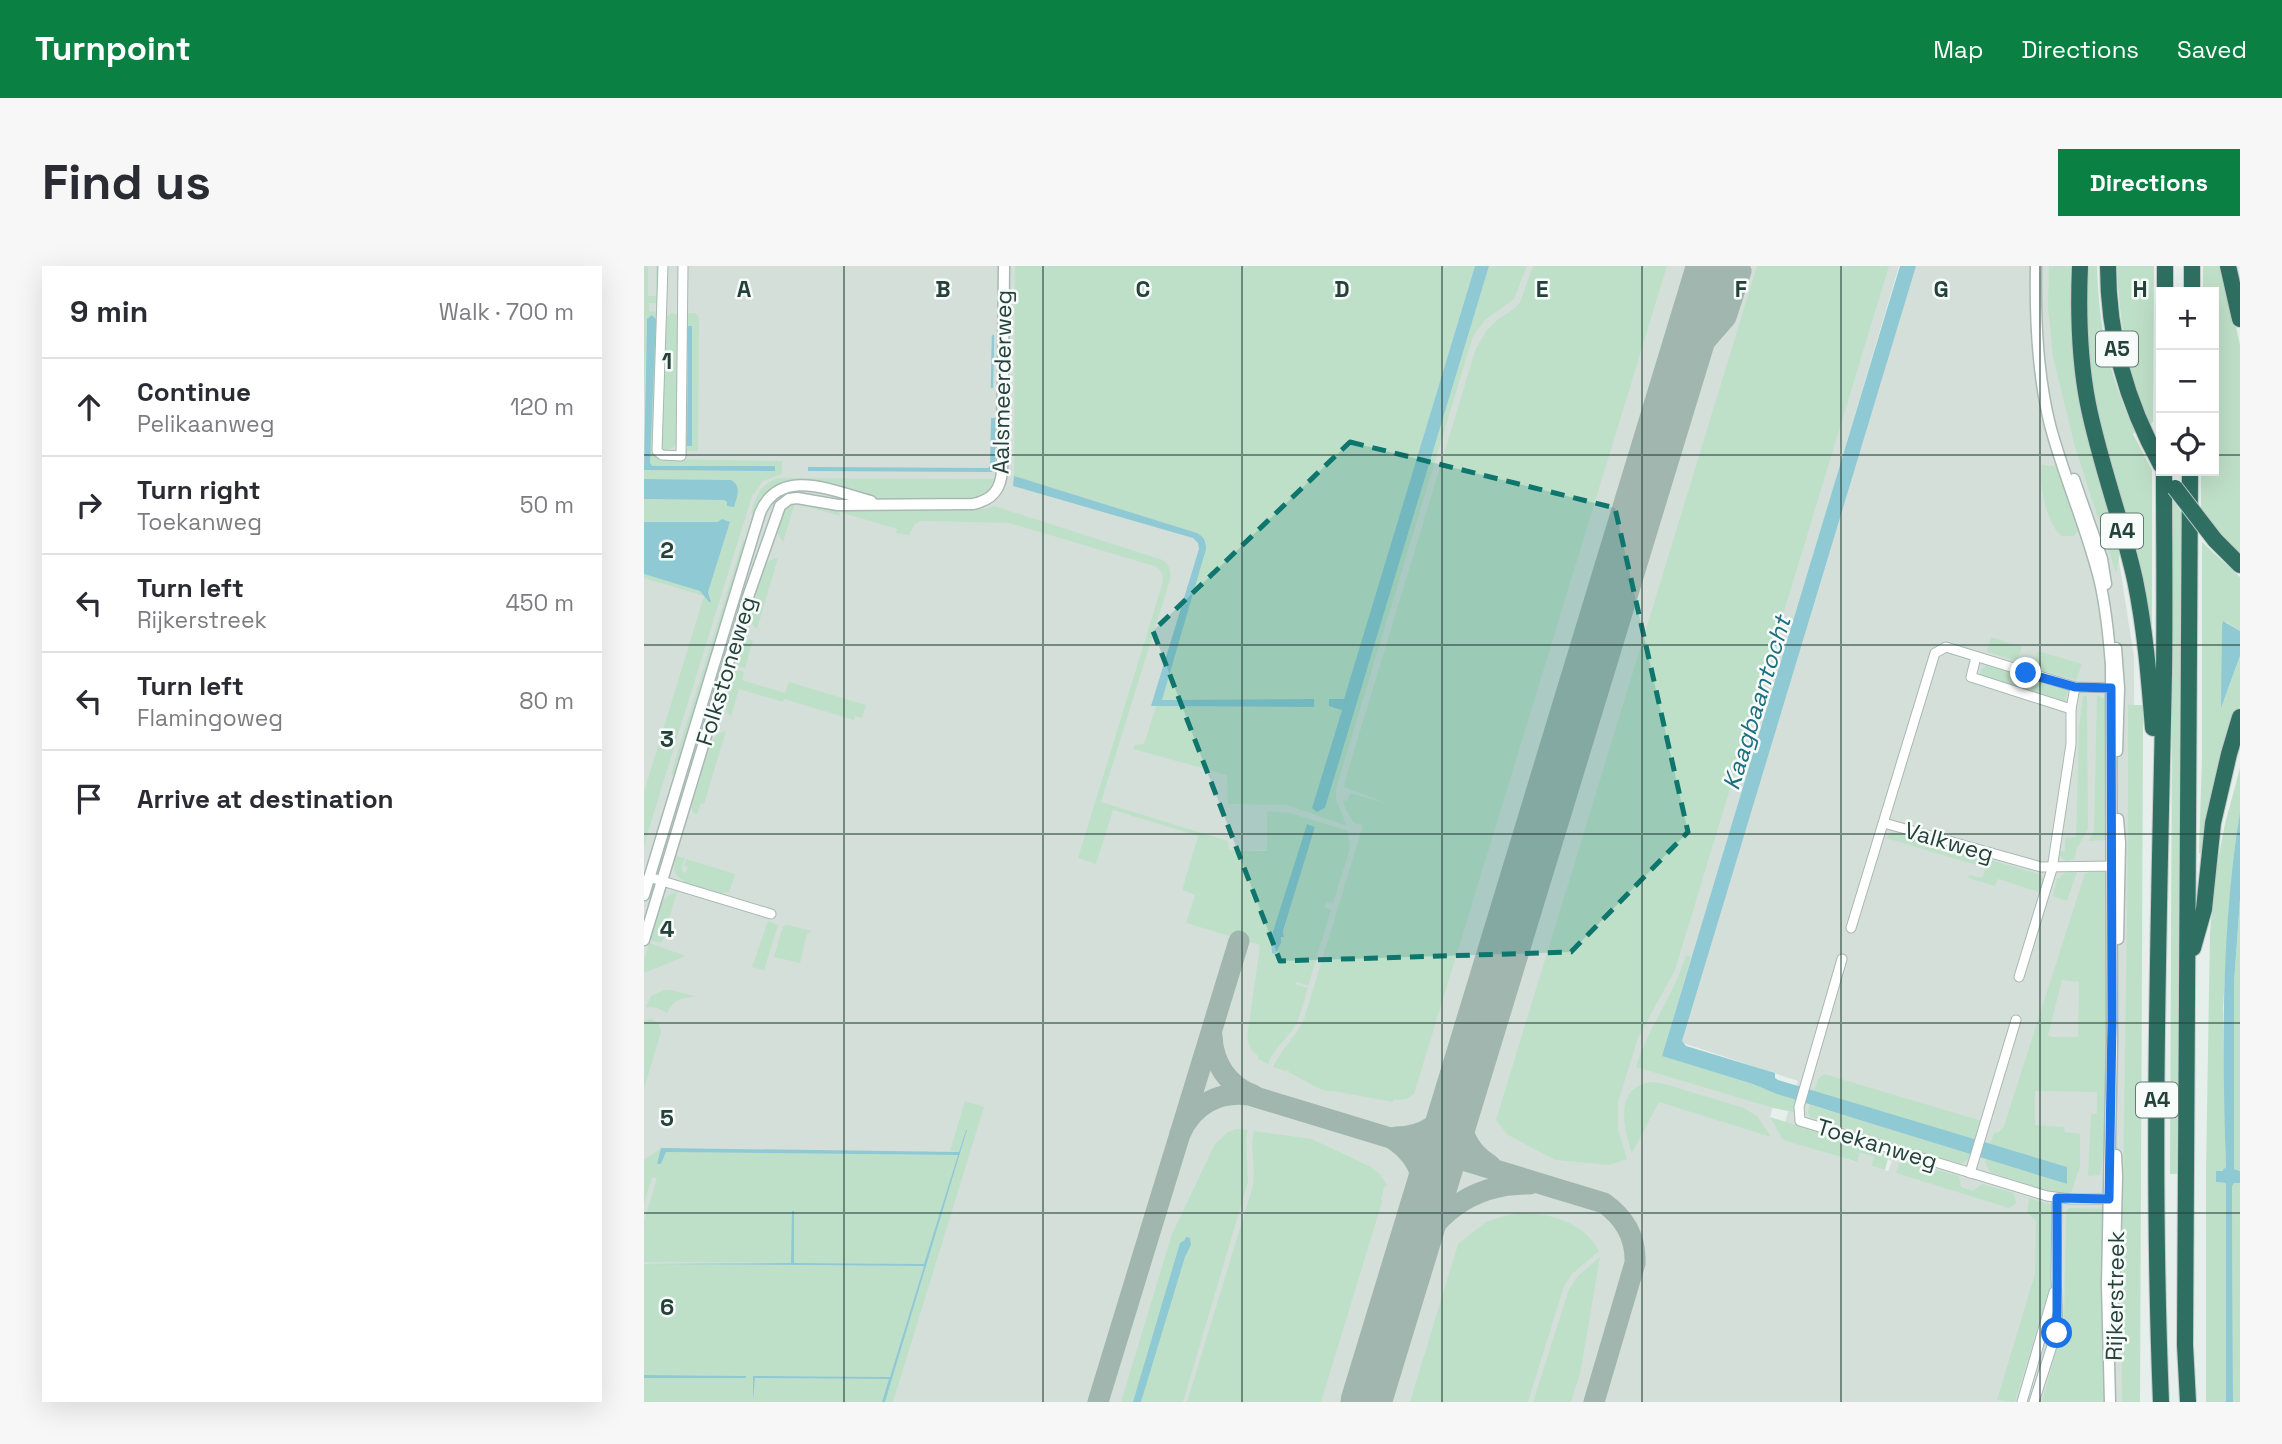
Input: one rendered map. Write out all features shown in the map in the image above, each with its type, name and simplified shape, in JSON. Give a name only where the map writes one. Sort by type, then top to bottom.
[{"type":"highway","name":"A4","points":[[2080,266],[2078,315],[2083,371],[2096,437],[2135,581],[2146,648],[2160,798]]},
{"type":"highway","name":"A5","points":[[2108,266],[2113,332],[2124,382],[2156,455]]},
{"type":"highway","points":[[2165,266],[2165,287]]},
{"type":"highway","points":[[2192,266],[2192,287]]},
{"type":"highway","points":[[2228,266],[2240,319]]},
{"type":"highway","name":"A4","points":[[2161,1402],[2156,1219],[2165,476]]},
{"type":"highway","points":[[2168,476],[2215,540],[2240,565]]},
{"type":"highway","name":"A4","points":[[2188,1402],[2185,1345],[2190,476]]},
{"type":"highway","name":"A4","points":[[2187,970],[2204,909],[2209,852],[2221,783],[2240,717]]},
{"type":"highway","name":"A4","points":[[2209,852],[2240,756]]},
{"type":"street","points":[[663,266],[657,451],[659,455],[671,456],[681,456],[683,266]]},
{"type":"street","name":"Aalsmeerderweg","points":[[993,496],[998,490],[1002,474],[1004,266]]},
{"type":"street","name":"Rijkerstreek","points":[[2036,266],[2036,296],[2049,423],[2099,581],[2115,688],[2113,1199],[2107,1285],[2111,1402]]},
{"type":"street","points":[[662,300],[682,301]]},
{"type":"street","name":"Folkstoneweg","points":[[644,895],[765,503],[779,490],[799,485],[830,489],[884,504]]},
{"type":"street","name":"Folkstoneweg","points":[[644,940],[749,594],[778,509],[785,502],[797,498],[833,505],[971,504],[986,501],[993,496]]},
{"type":"street","name":"Valkweg","points":[[1976,657],[1946,647],[1935,653],[1884,823],[2024,864],[2052,869],[2116,866]]},
{"type":"street","points":[[2071,709],[1971,677],[1976,657],[2075,687],[2115,688]]},
{"type":"street","points":[[2019,977],[2052,869],[2071,744],[2071,709],[2075,687]]},
{"type":"street","points":[[1851,928],[1884,823]]},
{"type":"street","points":[[649,877],[771,914]]},
{"type":"street","name":"Toekanweg","points":[[1842,959],[1799,1107],[1800,1121],[2057,1198],[2113,1199]]},
{"type":"street","points":[[1970,1173],[2016,1020]]},
{"type":"street","points":[[2034,1402],[2057,1333],[2057,1198]]},
{"type":"street","points":[[2022,1402],[2050,1309],[2056,1277]]},
{"type":"highlighted area","points":[[1350,442],[1615,508],[1688,832],[1571,952],[1280,961],[1153,631]]},
{"type":"shaded area","points":[[644,266],[1475,266],[1342,709],[1489,266],[1899,266],[1667,1050],[1779,1085],[1770,1117],[1783,1139],[1856,1162],[1860,1153],[1874,1157],[1871,1166],[1888,1171],[1892,1161],[1784,1125],[1798,1081],[1680,1042],[1913,266],[2057,266],[2082,450],[2119,561],[2134,657],[2135,931],[2131,1402],[644,1402]],"holes":[[[1199,836],[1228,850],[1298,851],[1182,890]]]},
{"type":"green space","points":[[644,266],[648,266],[648,296],[656,296],[656,266],[661,266],[658,303],[649,303],[649,311],[658,312],[655,456],[659,459],[782,461],[782,474],[763,481],[752,496],[644,845],[644,792],[704,596],[644,578],[644,574],[700,591],[709,602],[711,599],[708,592],[730,523],[722,519],[718,522],[644,522],[644,499],[727,502],[731,480],[644,479],[644,470],[775,471],[775,466],[652,466],[649,463],[656,319],[652,315],[647,319],[644,398]]},
{"type":"green space","points":[[1015,266],[1475,266],[1344,700],[1329,700],[1342,709],[1312,808],[1319,812],[1325,808],[1489,266],[1527,266],[1514,299],[1485,320],[1473,336],[1336,789],[1336,800],[1347,826],[1287,805],[1228,804],[1227,775],[1133,749],[1135,745],[1144,744],[1156,706],[1313,707],[1313,699],[1162,700],[1206,542],[1197,533],[1014,476]]},
{"type":"green space","points":[[1533,266],[1667,266],[1414,1094],[1393,1102],[1323,1090],[1288,1072],[1289,1069],[1286,1071],[1273,1067],[1304,1019],[1363,825],[1354,823],[1343,801],[1348,800],[1350,793],[1386,803],[1344,787],[1346,777],[1476,348],[1487,330],[1520,302]]},
{"type":"green space","points":[[1757,266],[1889,266],[1675,970],[1638,1038],[1618,1102],[1618,1129],[1627,1159],[1610,1165],[1555,1160],[1508,1135],[1496,1120]]},
{"type":"green space","points":[[2049,266],[2071,266],[2073,342],[2077,377],[2091,446],[2120,553],[2116,573],[2075,447],[2053,357],[2048,307]]},
{"type":"green space","points":[[2084,266],[2097,266],[2100,311],[2112,371],[2135,432],[2133,434],[2152,470],[2152,641],[2106,457],[2085,352]]},
{"type":"green space","points":[[2117,266],[2154,266],[2153,422],[2150,425],[2140,402],[2126,345]]},
{"type":"green space","points":[[2203,266],[2222,266],[2240,345],[2240,556],[2201,511],[2201,476],[2219,476],[2219,287],[2203,287]]},
{"type":"green space","points":[[672,313],[678,315],[679,439],[673,448],[664,451],[661,449],[665,317]]},
{"type":"green space","points":[[686,313],[695,313],[699,317],[698,451],[683,451]],"holes":[[[688,326],[692,326],[691,446],[687,446]]]},
{"type":"green space","points":[[2042,465],[2059,466],[2081,527],[2074,536],[2062,536],[2052,523],[2043,493]]},
{"type":"green space","points":[[779,478],[995,479],[987,491],[967,500],[875,499],[794,483],[756,515],[751,513],[760,491]]},
{"type":"green space","points":[[2173,500],[2181,512],[2177,1174],[2170,1174]]},
{"type":"green space","points":[[794,501],[838,508],[840,516],[795,503],[783,542],[775,529],[780,511]]},
{"type":"green space","points":[[994,506],[1160,559],[1169,567],[1170,580],[1101,802],[1228,841],[1229,850],[1267,851],[1267,811],[1291,813],[1348,831],[1350,848],[1333,904],[1327,902],[1324,907],[1331,910],[1308,986],[1296,982],[1295,984],[1308,988],[1301,1012],[1295,1026],[1273,1053],[1268,1064],[1258,1059],[1247,1038],[1260,945],[1186,923],[1195,895],[1182,890],[1198,836],[1113,810],[1096,864],[1078,858],[1162,585],[1161,571],[1154,566],[1009,523],[921,521],[914,525],[909,535],[896,533],[897,529],[843,513],[842,508],[985,509]],"holes":[[[1307,825],[1315,827],[1283,932],[1285,934],[1276,950],[1272,937]]]},
{"type":"green space","points":[[743,540],[748,541],[677,776],[671,774]]},
{"type":"green space","points":[[2202,542],[2240,577],[2240,631],[2226,622],[2221,708],[2240,656],[2240,706],[2224,756],[2203,854],[2199,853]]},
{"type":"green space","points":[[778,558],[757,629],[751,623],[749,614],[763,570],[769,561]]},
{"type":"green space","points":[[1991,637],[2022,647],[2017,661],[1987,652]]},
{"type":"green space","points":[[746,640],[753,640],[745,668],[734,665],[740,647]]},
{"type":"green space","points":[[2038,651],[2082,664],[2076,680],[2036,669],[2033,664]]},
{"type":"green space","points":[[1987,665],[2068,690],[2064,703],[1980,677],[1981,669]]},
{"type":"green space","points":[[733,669],[744,672],[742,680],[785,693],[789,682],[866,705],[862,718],[855,716],[854,720],[739,689],[731,717],[724,700]]},
{"type":"green space","points":[[2097,695],[2107,700],[2108,787],[2105,840],[2089,841],[2094,830]]},
{"type":"green space","points":[[2083,696],[2087,696],[2088,829],[2076,850],[2075,859],[2066,861],[2059,855],[2060,851],[2065,851],[2065,838],[2076,837],[2079,728]]},
{"type":"green space","points":[[2128,705],[2143,705],[2140,1402],[2122,1402]]},
{"type":"green space","points":[[726,731],[704,804],[701,803],[697,815],[692,811],[692,805],[711,742],[717,734]]},
{"type":"green space","points":[[2240,768],[2240,812],[2229,904],[2223,1010],[2226,1167],[2216,1172],[2216,1182],[2226,1183],[2226,1402],[2206,1402],[2210,932],[2216,870]]},
{"type":"green space","points":[[1893,832],[2036,873],[2043,878],[2042,893],[1998,879],[1995,886],[1968,878],[1969,875],[1982,878],[1986,868],[1886,838]]},
{"type":"green space","points":[[676,856],[685,858],[681,869],[685,873],[688,867],[684,866],[686,859],[735,874],[729,893],[719,895],[684,884],[675,871]]},
{"type":"green space","points":[[2066,872],[2077,872],[2067,901],[2053,896],[2057,879]]},
{"type":"green space","points":[[2105,872],[2111,880],[2105,1145],[2100,1175],[2088,1176],[2091,1114],[2097,1114],[2097,1092],[2035,1091],[2035,1125],[2064,1127],[2065,1132],[2080,1134],[2080,1167],[2071,1193],[2049,1192],[1990,1172],[1985,1162],[1986,1159],[2066,1184],[2067,1167],[1990,1144],[1994,1133],[2004,1126],[2085,873]],"holes":[[[2062,980],[2079,982],[2078,1037],[2048,1035]]]},
{"type":"green space","points":[[677,892],[662,943],[650,940],[661,904],[670,894]]},
{"type":"green space","points":[[2240,899],[2240,1171],[2234,1169],[2234,983]]},
{"type":"green space","points":[[768,921],[778,925],[764,970],[752,967]]},
{"type":"green space","points":[[783,926],[812,931],[807,934],[800,963],[774,957]]},
{"type":"green space","points":[[649,943],[686,956],[644,973],[644,960]]},
{"type":"green space","points":[[1686,955],[1691,957],[1662,1056],[1798,1101],[1794,1112],[1636,1067]]},
{"type":"green space","points":[[664,990],[697,997],[679,1000],[667,1013],[646,1007],[651,996]]},
{"type":"green space","points":[[651,1019],[659,1024],[661,1032],[644,1089],[644,1021]]},
{"type":"green space","points":[[1824,1074],[1982,1121],[1977,1140],[1814,1092],[1818,1079]]},
{"type":"green space","points":[[1652,1082],[1744,1108],[1758,1117],[1771,1137],[1659,1102],[1632,1153],[1626,1132],[1626,1100],[1640,1085]]},
{"type":"green space","points":[[965,1101],[984,1107],[893,1402],[885,1402],[967,1131],[959,1152],[950,1151]]},
{"type":"green space","points":[[1810,1105],[1972,1155],[1960,1164],[1810,1117]]},
{"type":"green space","points":[[1770,1117],[1889,1155],[1885,1170],[1871,1166],[1874,1157],[1860,1153],[1857,1162],[1783,1140]]},
{"type":"green space","points":[[1248,1130],[1248,1182],[1183,1402],[1141,1402],[1191,1245],[1185,1240],[1181,1244],[1133,1402],[1121,1402],[1172,1234],[1215,1144],[1228,1132]]},
{"type":"green space","points":[[1254,1131],[1312,1139],[1371,1167],[1387,1185],[1384,1187],[1382,1202],[1321,1402],[1187,1402],[1252,1189]]},
{"type":"green space","points":[[661,1148],[657,1164],[661,1164],[666,1152],[958,1155],[925,1264],[793,1263],[793,1211],[791,1263],[644,1262],[644,1221],[657,1178],[652,1177],[644,1204],[644,1160]]},
{"type":"green space","points":[[1901,1160],[1959,1176],[1961,1187],[1973,1191],[1982,1184],[2014,1193],[2016,1203],[2009,1208],[1896,1173]]},
{"type":"green space","points":[[2234,1183],[2240,1183],[2240,1402],[2233,1402]]},
{"type":"green space","points":[[2029,1198],[2052,1205],[2051,1284],[2015,1402],[1997,1400],[2035,1274],[2036,1221],[2027,1212]]},
{"type":"green space","points":[[2069,1208],[2107,1209],[2106,1402],[2042,1402],[2064,1322],[2066,1221]]},
{"type":"green space","points":[[1518,1213],[1541,1214],[1575,1226],[1593,1241],[1599,1251],[1572,1274],[1564,1286],[1528,1402],[1410,1402],[1458,1244],[1486,1222]]},
{"type":"green space","points":[[1600,1257],[1580,1374],[1571,1402],[1533,1402],[1569,1289],[1579,1275]]},
{"type":"green space","points":[[644,1264],[924,1265],[890,1377],[754,1376],[753,1402],[644,1402],[644,1378],[746,1378],[644,1375]]},
{"type":"green space","points":[[755,1378],[890,1379],[882,1402],[754,1402]]},
{"type":"water","points":[[1475,266],[1489,266],[1325,808],[1317,812],[1312,808],[1342,710],[1329,706],[1329,699],[1344,699]]},
{"type":"water","points":[[1900,266],[1916,266],[1682,1041],[1686,1046],[1775,1073],[1778,1080],[2067,1167],[2067,1184],[1662,1056]]},
{"type":"water","points":[[652,315],[656,319],[652,466],[775,466],[775,471],[644,470],[647,319]]},
{"type":"water","points":[[688,326],[692,326],[692,446],[687,446]]},
{"type":"water","points":[[991,418],[996,418],[995,466],[992,472],[808,471],[808,467],[988,468]]},
{"type":"water","points":[[1014,476],[1197,533],[1204,540],[1206,549],[1162,700],[1314,699],[1314,707],[1151,706],[1199,549],[1198,543],[1193,538],[1013,486]]},
{"type":"water","points":[[644,479],[731,480],[737,485],[737,496],[734,507],[727,506],[724,500],[644,499]]},
{"type":"water","points":[[722,519],[730,522],[708,592],[711,602],[700,591],[644,574],[644,522],[718,522]]},
{"type":"water","points":[[2223,621],[2240,631],[2240,656],[2221,708],[2222,626]]},
{"type":"water","points":[[2240,812],[2240,899],[2234,983],[2234,1169],[2240,1171],[2240,1183],[2234,1183],[2232,1187],[2233,1402],[2226,1402],[2226,1183],[2216,1182],[2216,1171],[2222,1171],[2226,1167],[2224,989],[2229,901]]},
{"type":"water","points":[[1307,824],[1315,827],[1283,931],[1284,937],[1281,937],[1275,954],[1272,953],[1271,938]]},
{"type":"water","points":[[966,1130],[885,1402],[882,1402],[889,1379],[755,1378],[753,1402],[753,1376],[890,1377],[924,1266],[644,1264],[791,1263],[794,1211],[794,1263],[924,1264],[958,1155],[666,1152],[661,1164],[657,1164],[661,1148],[959,1152]]},
{"type":"water","points":[[1186,1237],[1190,1238],[1191,1245],[1141,1402],[1133,1402],[1180,1243]]},
{"type":"water","points":[[644,1375],[746,1376],[746,1378],[644,1378]]},
{"type":"waterway","points":[[992,387],[993,336]]},
{"type":"taxiway","points":[[1677,381],[1685,364],[1726,317],[1741,271],[1722,266]]},
{"type":"taxiway","points":[[1098,1402],[1239,941]]},
{"type":"taxiway","points":[[1212,1036],[1215,1055],[1224,1072],[1236,1086],[1253,1095]]},
{"type":"taxiway","points":[[1180,1134],[1192,1115],[1208,1102],[1227,1095],[1249,1095],[1604,1203],[1618,1215],[1628,1229],[1634,1245],[1635,1263],[1594,1402]]},
{"type":"taxiway","points":[[1459,1098],[1462,1128],[1469,1145],[1490,1165]]},
{"type":"taxiway","points":[[1396,1137],[1416,1134],[1432,1127],[1459,1098]]},
{"type":"taxiway","points":[[1394,1140],[1412,1156],[1421,1176],[1424,1197],[1421,1221]]},
{"type":"taxiway","points":[[1406,1272],[1426,1235],[1454,1207],[1488,1190],[1508,1185],[1530,1184]]},
{"type":"runway","points":[[1366,1402],[1712,266]]},
{"type":"route","points":[[2026,673],[2075,687],[2111,688],[2112,1023],[2109,1199],[2057,1198],[2057,1333]]},
{"type":"water label","name":"Kaagbaantocht","points":[[1757,703]]}]
